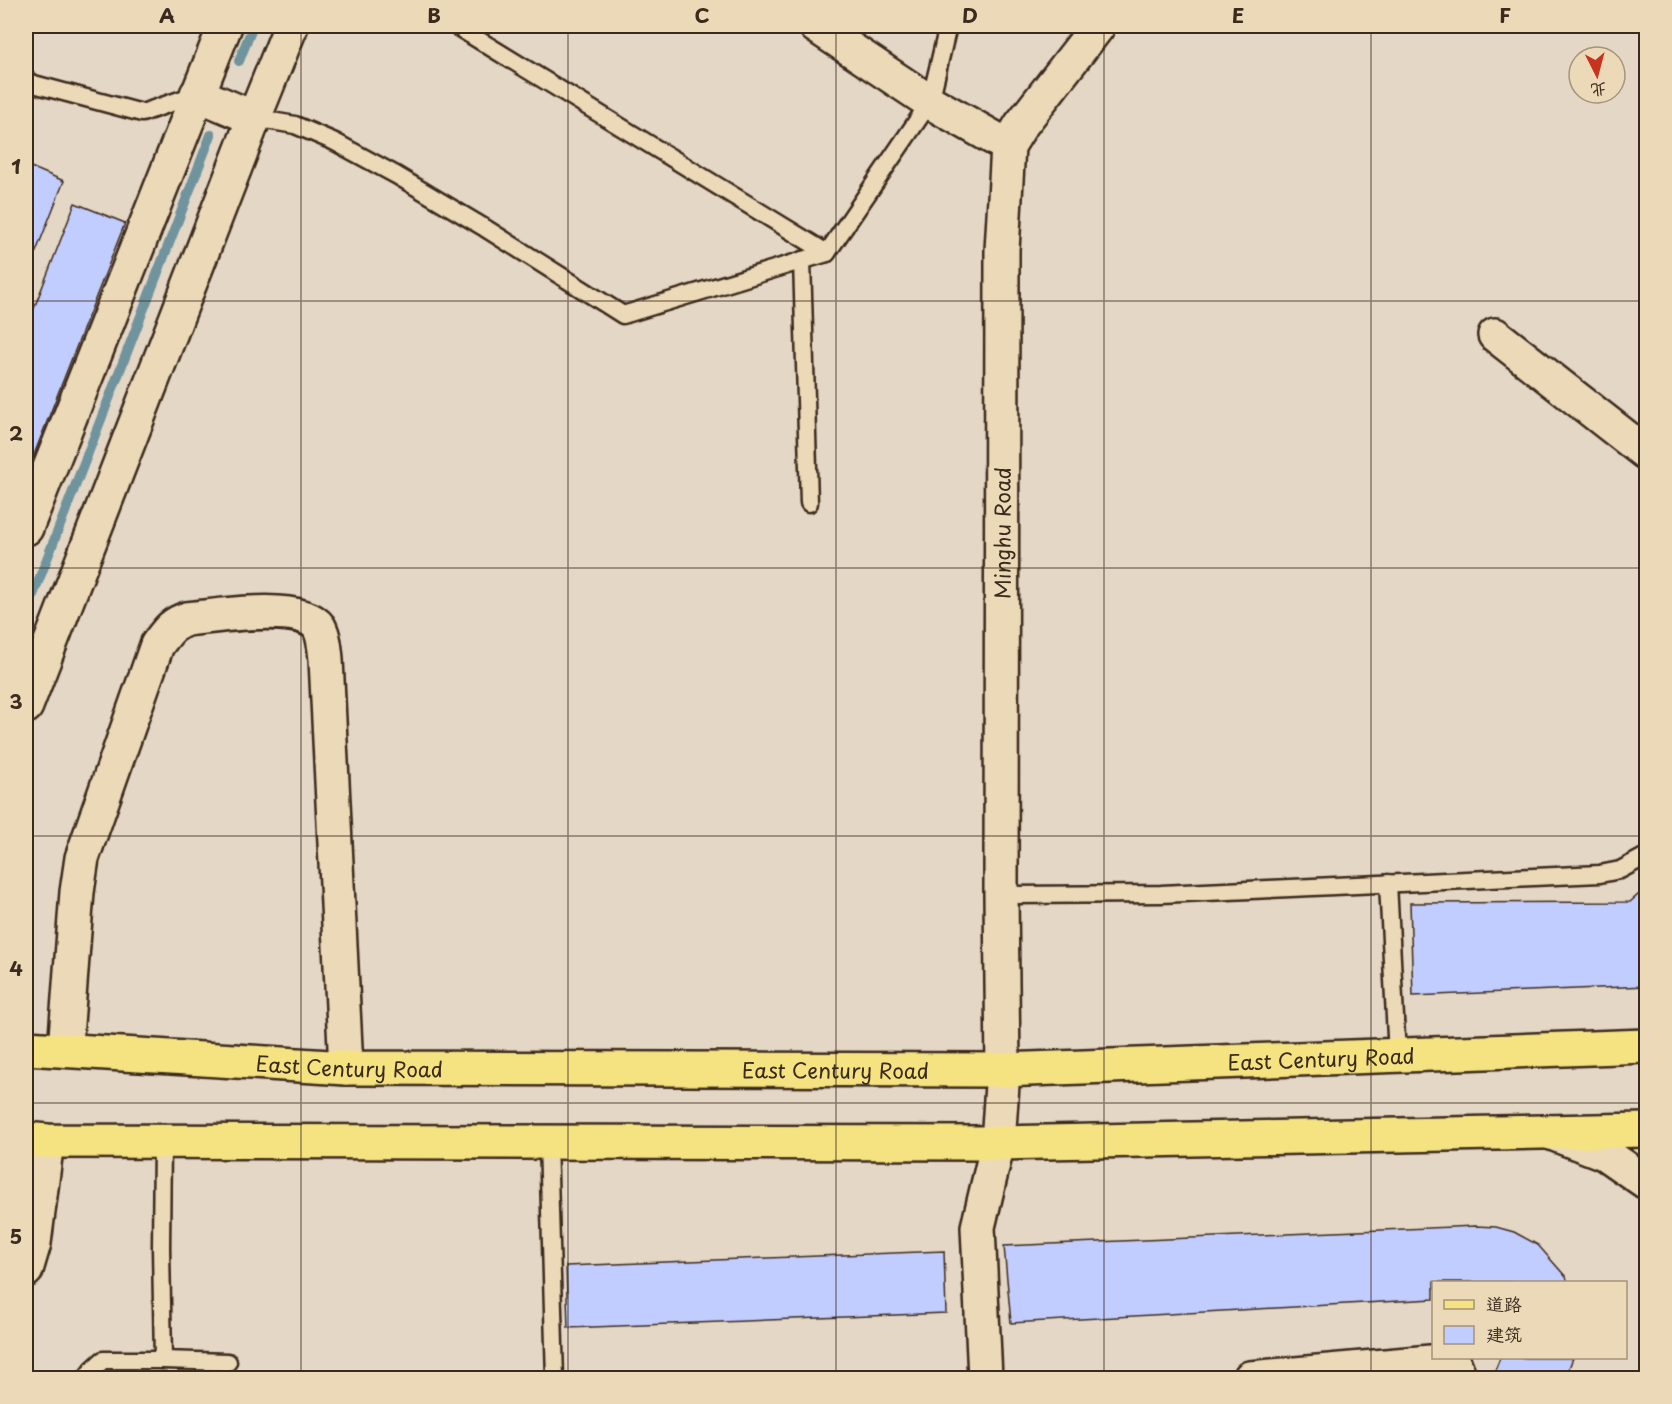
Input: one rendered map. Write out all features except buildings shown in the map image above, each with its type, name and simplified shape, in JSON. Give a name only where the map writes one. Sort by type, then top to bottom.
[{"type":"main road","name":"East Century Road","points":[[26,1048],[346,1068],[1003,1070],[1647,1046]]},
{"type":"main road","points":[[36,1140],[998,1143],[1647,1130]]},
{"type":"street","points":[[26,528],[225,26]]},
{"type":"street","points":[[26,706],[291,26]]},
{"type":"street","points":[[816,26],[930,102],[1008,146]]},
{"type":"street","name":"Minghu Road","points":[[985,1378],[978,1227],[998,1143],[1003,1070],[1002,250],[1008,146],[1021,125],[1098,26]]},
{"type":"street","points":[[197,94],[254,118]]},
{"type":"street","points":[[1495,335],[1647,453]]},
{"type":"street","points":[[65,1050],[77,892],[82,858],[158,645],[168,629],[177,622],[187,619],[274,612],[291,613],[306,618],[318,626],[326,659],[346,1068]]},
{"type":"street","points":[[1609,1048],[1647,1032]]},
{"type":"street","points":[[1549,1132],[1604,1153],[1647,1182]]},
{"type":"street","points":[[26,1270],[34,1243],[36,1140]]},
{"type":"street","points":[[1250,1378],[1454,1360],[1460,1378]]},
{"type":"lane","points":[[456,26],[827,253]]},
{"type":"lane","points":[[254,118],[295,124],[335,142],[485,228],[623,315],[827,253],[930,102],[948,26]]},
{"type":"lane","points":[[26,79],[30,83],[142,112],[197,94]]},
{"type":"lane","points":[[802,260],[809,503]]},
{"type":"lane","points":[[1001,895],[1161,894],[1600,874],[1620,870],[1647,856]]},
{"type":"lane","points":[[1388,883],[1397,1056]]},
{"type":"lane","points":[[162,1141],[160,1248],[163,1360]]},
{"type":"lane","points":[[548,1142],[555,1378]]},
{"type":"lane","points":[[86,1378],[103,1360],[228,1362]]},
{"type":"waterway","points":[[239,61],[253,26]]},
{"type":"waterway","points":[[26,613],[211,135]]}]
